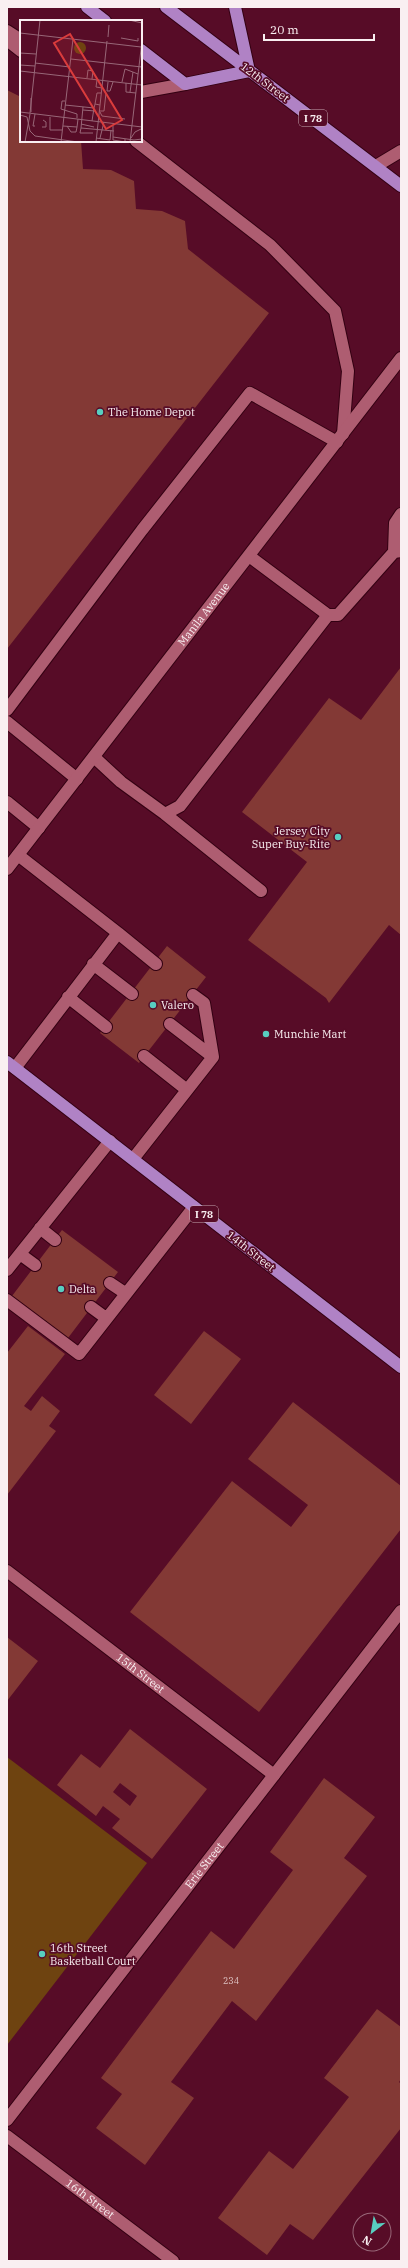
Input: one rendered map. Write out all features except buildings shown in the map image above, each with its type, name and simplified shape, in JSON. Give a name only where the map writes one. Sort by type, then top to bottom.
[{"type":"highway","points":[[87,7],[104,20]]},
{"type":"highway","name":"12th Street","points":[[166,7],[401,186]]},
{"type":"highway","points":[[142,51],[185,84],[250,71],[235,7]]},
{"type":"highway","name":"14th Street","points":[[11,1065],[401,1367]]},
{"type":"street","points":[[7,31],[20,39]]},
{"type":"street","points":[[7,40],[20,50]]},
{"type":"street","points":[[142,92],[185,84]]},
{"type":"street","points":[[7,710],[142,530],[250,393],[340,438],[348,371],[335,311],[270,245],[137,142]]},
{"type":"street","points":[[376,166],[401,151]]},
{"type":"street","name":"Manila Avenue","points":[[7,869],[401,358]]},
{"type":"street","points":[[249,556],[328,615],[338,614],[398,551],[396,523],[401,514]]},
{"type":"street","points":[[165,814],[180,806],[328,615]]},
{"type":"street","points":[[7,722],[77,779]]},
{"type":"street","points":[[94,758],[121,782],[165,814],[261,891]]},
{"type":"street","points":[[7,802],[39,828]]},
{"type":"street","points":[[18,855],[46,880],[118,933],[156,964]]},
{"type":"street","points":[[11,1065],[68,997],[118,933]]},
{"type":"street","points":[[93,964],[132,994]]},
{"type":"street","points":[[133,1159],[213,1057],[204,1003],[193,995]]},
{"type":"street","points":[[68,997],[106,1027]]},
{"type":"street","points":[[170,1024],[213,1057]]},
{"type":"street","points":[[144,1056],[187,1090]]},
{"type":"street","points":[[7,1270],[110,1141]]},
{"type":"street","points":[[7,1300],[79,1354],[125,1293],[194,1207]]},
{"type":"street","points":[[40,1228],[55,1240]]},
{"type":"street","points":[[20,1254],[35,1265]]},
{"type":"street","points":[[110,1282],[125,1293]]},
{"type":"street","points":[[91,1307],[106,1318]]},
{"type":"street","name":"15th Street","points":[[7,1572],[274,1775]]},
{"type":"street","name":"Erie Street","points":[[7,2120],[274,1775],[397,1626],[401,1611]]},
{"type":"street","name":"16th Street","points":[[7,2136],[173,2261]]},
{"type":"shaded area","name":"16th Street Basketball Court","points":[[7,1757],[147,1863],[7,2045]]},
{"type":"place","name":"The Home Depot","points":[[100,412]]},
{"type":"place","name":"Jersey City Super Buy-Rite","points":[[338,837]]},
{"type":"place","name":"Valero","points":[[153,1005]]},
{"type":"place","name":"Munchie Mart","points":[[266,1034]]},
{"type":"place","name":"Delta","points":[[61,1289]]},
{"type":"place","name":"16th Street Basketball Court","points":[[42,1954]]}]
